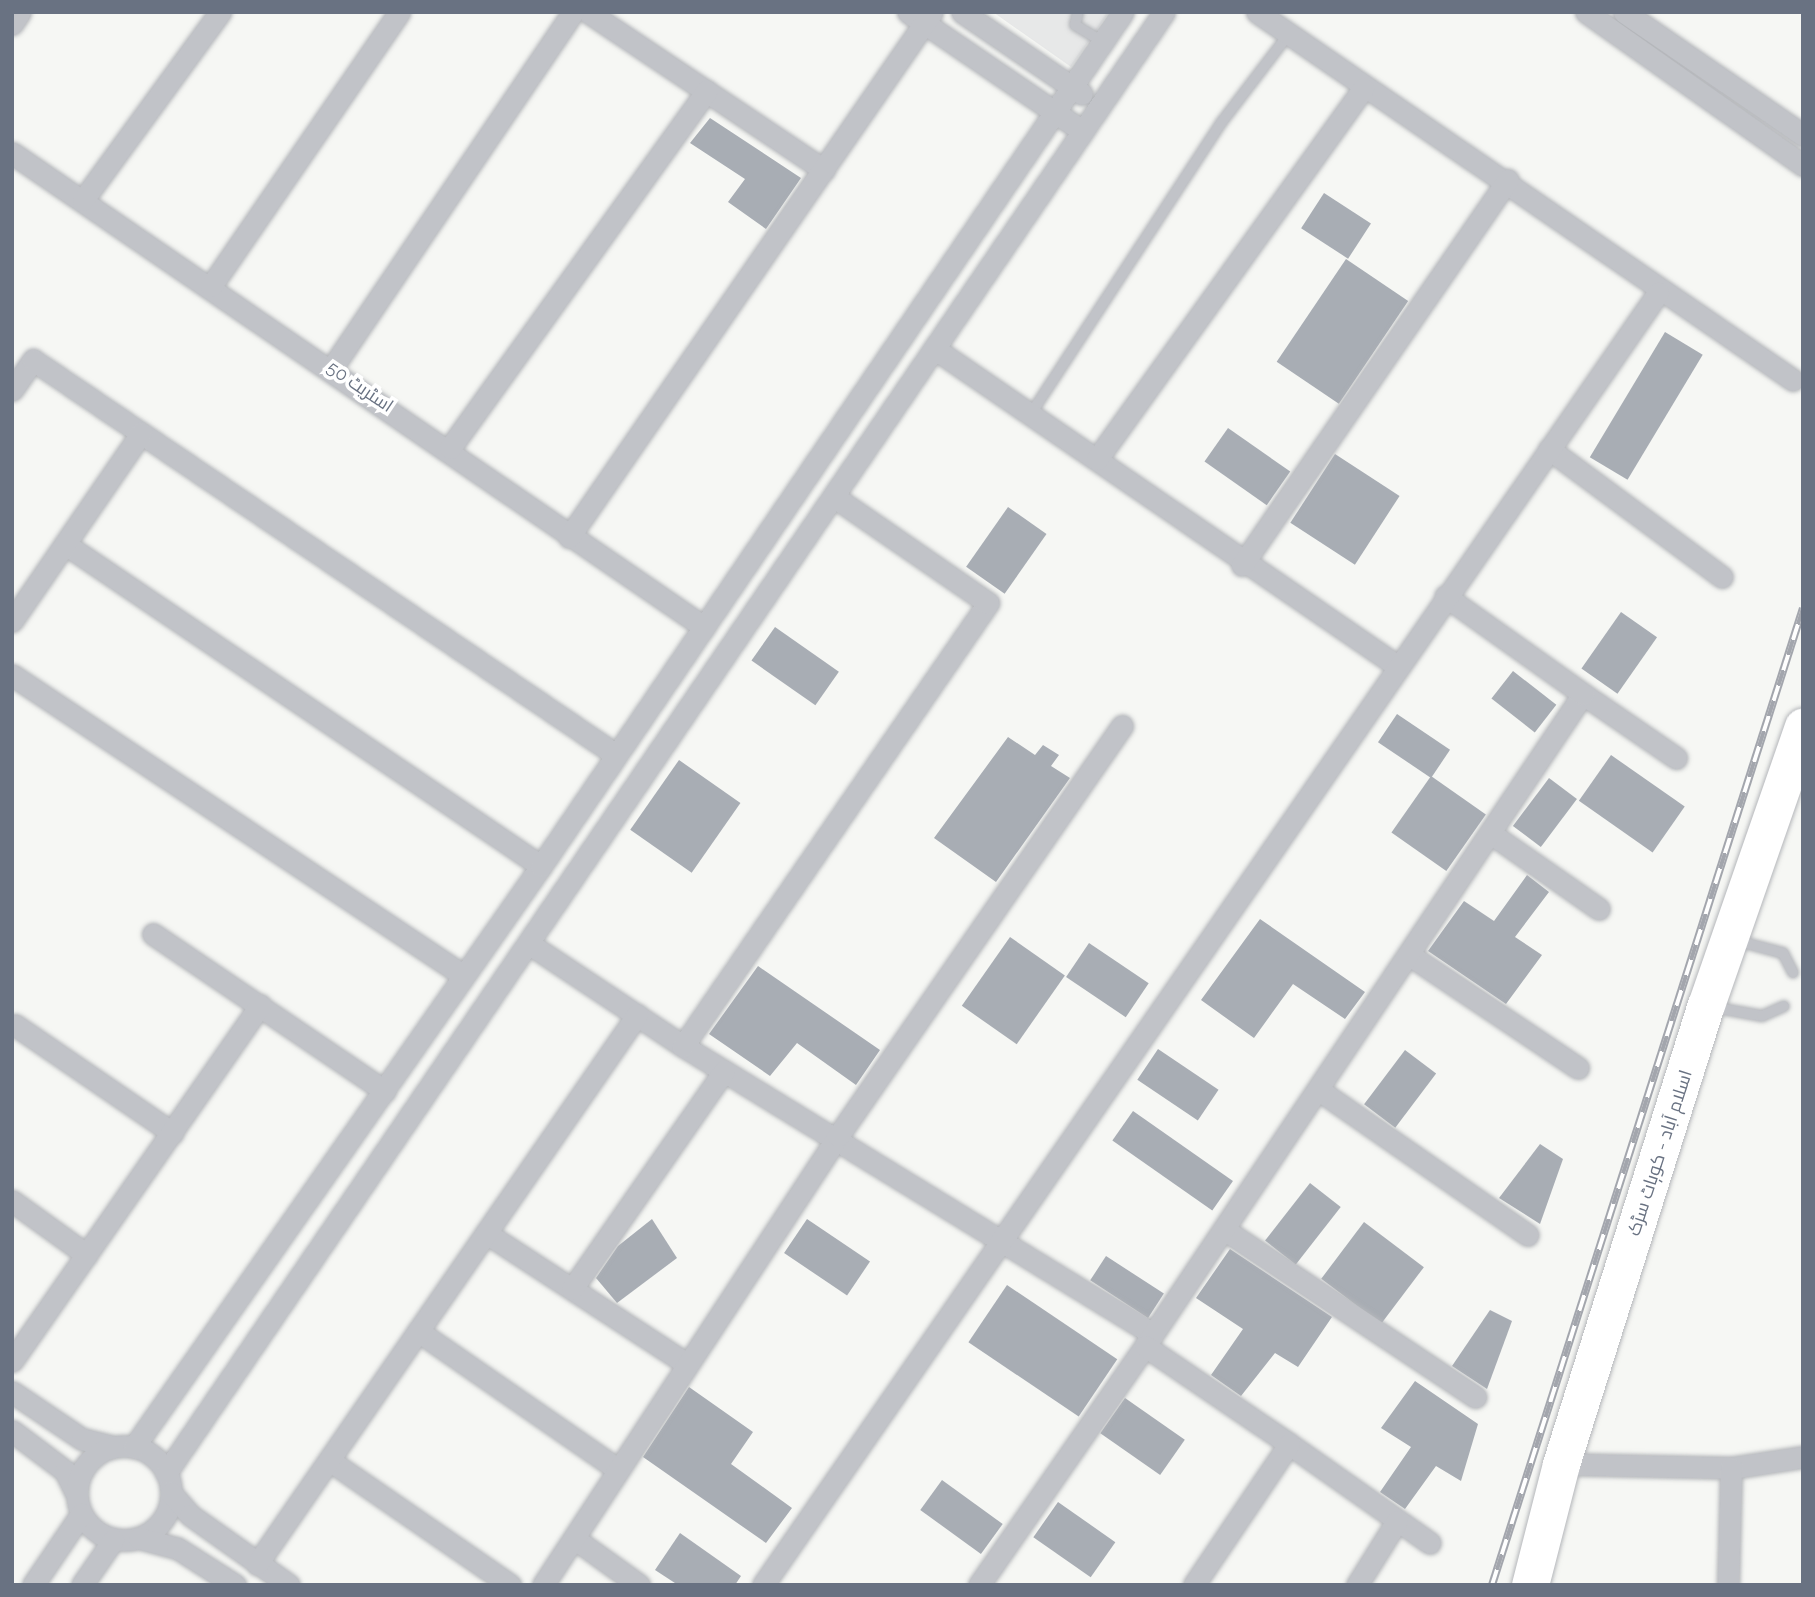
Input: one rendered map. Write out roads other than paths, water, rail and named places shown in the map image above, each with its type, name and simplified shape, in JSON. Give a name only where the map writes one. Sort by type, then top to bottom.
[{"type":"highway","name":"اسلام آباد - کوہاٹ سڑک","points":[[1530,1585],[1561,1464],[1706,1005],[1803,726]]},
{"type":"street","points":[[12,24],[20,12]]},
{"type":"street","points":[[83,200],[220,12]]},
{"type":"street","points":[[211,286],[399,12]]},
{"type":"street","points":[[332,368],[573,12]]},
{"type":"street","points":[[588,12],[824,170]]},
{"type":"street","points":[[962,12],[1097,105]]},
{"type":"street","points":[[33,1585],[78,1504],[94,1457],[123,1447],[385,1091],[1123,12]]},
{"type":"street","points":[[139,1538],[161,1521],[169,1483],[531,945],[938,351],[1097,105],[1164,12]]},
{"type":"street","points":[[1257,12],[1363,89],[1507,180],[1658,293],[1793,380]]},
{"type":"street","points":[[1586,12],[1803,165]]},
{"type":"street","points":[[1624,12],[1803,135]]},
{"type":"street","points":[[569,537],[824,170],[921,16],[1081,130]]},
{"type":"street","points":[[1097,459],[1363,89]]},
{"type":"street","points":[[450,448],[707,91]]},
{"type":"street","name":"اسٹریٹ 50","points":[[12,153],[450,448],[569,537],[704,627]]},
{"type":"street","points":[[1242,565],[1507,180]]},
{"type":"street","points":[[763,1585],[1396,665],[1658,293]]},
{"type":"street","points":[[938,351],[1097,459],[1242,565],[1396,665]]},
{"type":"street","points":[[12,390],[33,360],[615,754]]},
{"type":"street","points":[[12,621],[141,433]]},
{"type":"street","points":[[1549,449],[1722,578]]},
{"type":"street","points":[[683,1046],[988,603],[836,498]]},
{"type":"street","points":[[65,544],[541,866]]},
{"type":"street","points":[[1445,596],[1676,758]]},
{"type":"street","points":[[12,675],[463,975]]},
{"type":"street","points":[[979,1585],[1411,956],[1493,835],[1583,694]]},
{"type":"street","points":[[655,696],[686,717]]},
{"type":"street","points":[[543,1585],[838,1136],[1122,726]]},
{"type":"street","points":[[1493,835],[1599,909]]},
{"type":"street","points":[[153,934],[385,1091]]},
{"type":"street","points":[[531,945],[683,1046],[838,1136],[1000,1238],[1149,1340],[1289,1444],[1430,1543]]},
{"type":"street","points":[[1411,956],[1578,1068]]},
{"type":"street","points":[[12,1361],[260,1005]]},
{"type":"street","points":[[257,1564],[637,1015]]},
{"type":"street","points":[[15,1025],[173,1133]]},
{"type":"street","points":[[572,1289],[724,1071]]},
{"type":"street","points":[[1319,1090],[1528,1235]]},
{"type":"street","points":[[12,1201],[87,1255]]},
{"type":"street","points":[[1225,1230],[1475,1397]]},
{"type":"street","points":[[486,1233],[688,1364]]},
{"type":"street","points":[[418,1331],[617,1469]]},
{"type":"street","points":[[12,1392],[82,1439],[123,1447],[169,1483],[257,1564],[289,1585]]},
{"type":"street","points":[[12,1431],[65,1471],[78,1504],[113,1540]]},
{"type":"street","points":[[1194,1585],[1289,1444]]},
{"type":"street","points":[[1561,1464],[1731,1468],[1803,1457]]},
{"type":"street","points":[[329,1460],[510,1585]]},
{"type":"street","points":[[1728,1585],[1731,1468]]},
{"type":"street","points":[[1357,1585],[1398,1521]]},
{"type":"street","points":[[113,1540],[139,1538],[177,1548],[235,1585]]},
{"type":"street","points":[[575,1539],[639,1585]]},
{"type":"street","points":[[82,1585],[113,1540]]},
{"type":"lane","points":[[1079,12],[1075,25],[1102,41]]},
{"type":"lane","points":[[1030,415],[1221,123],[1288,35]]},
{"type":"lane","points":[[1728,938],[1783,953],[1793,973]]},
{"type":"lane","points":[[1706,1005],[1762,1016],[1784,1006]]},
{"type":"railway","points":[[1492,1585],[1803,608]]}]
